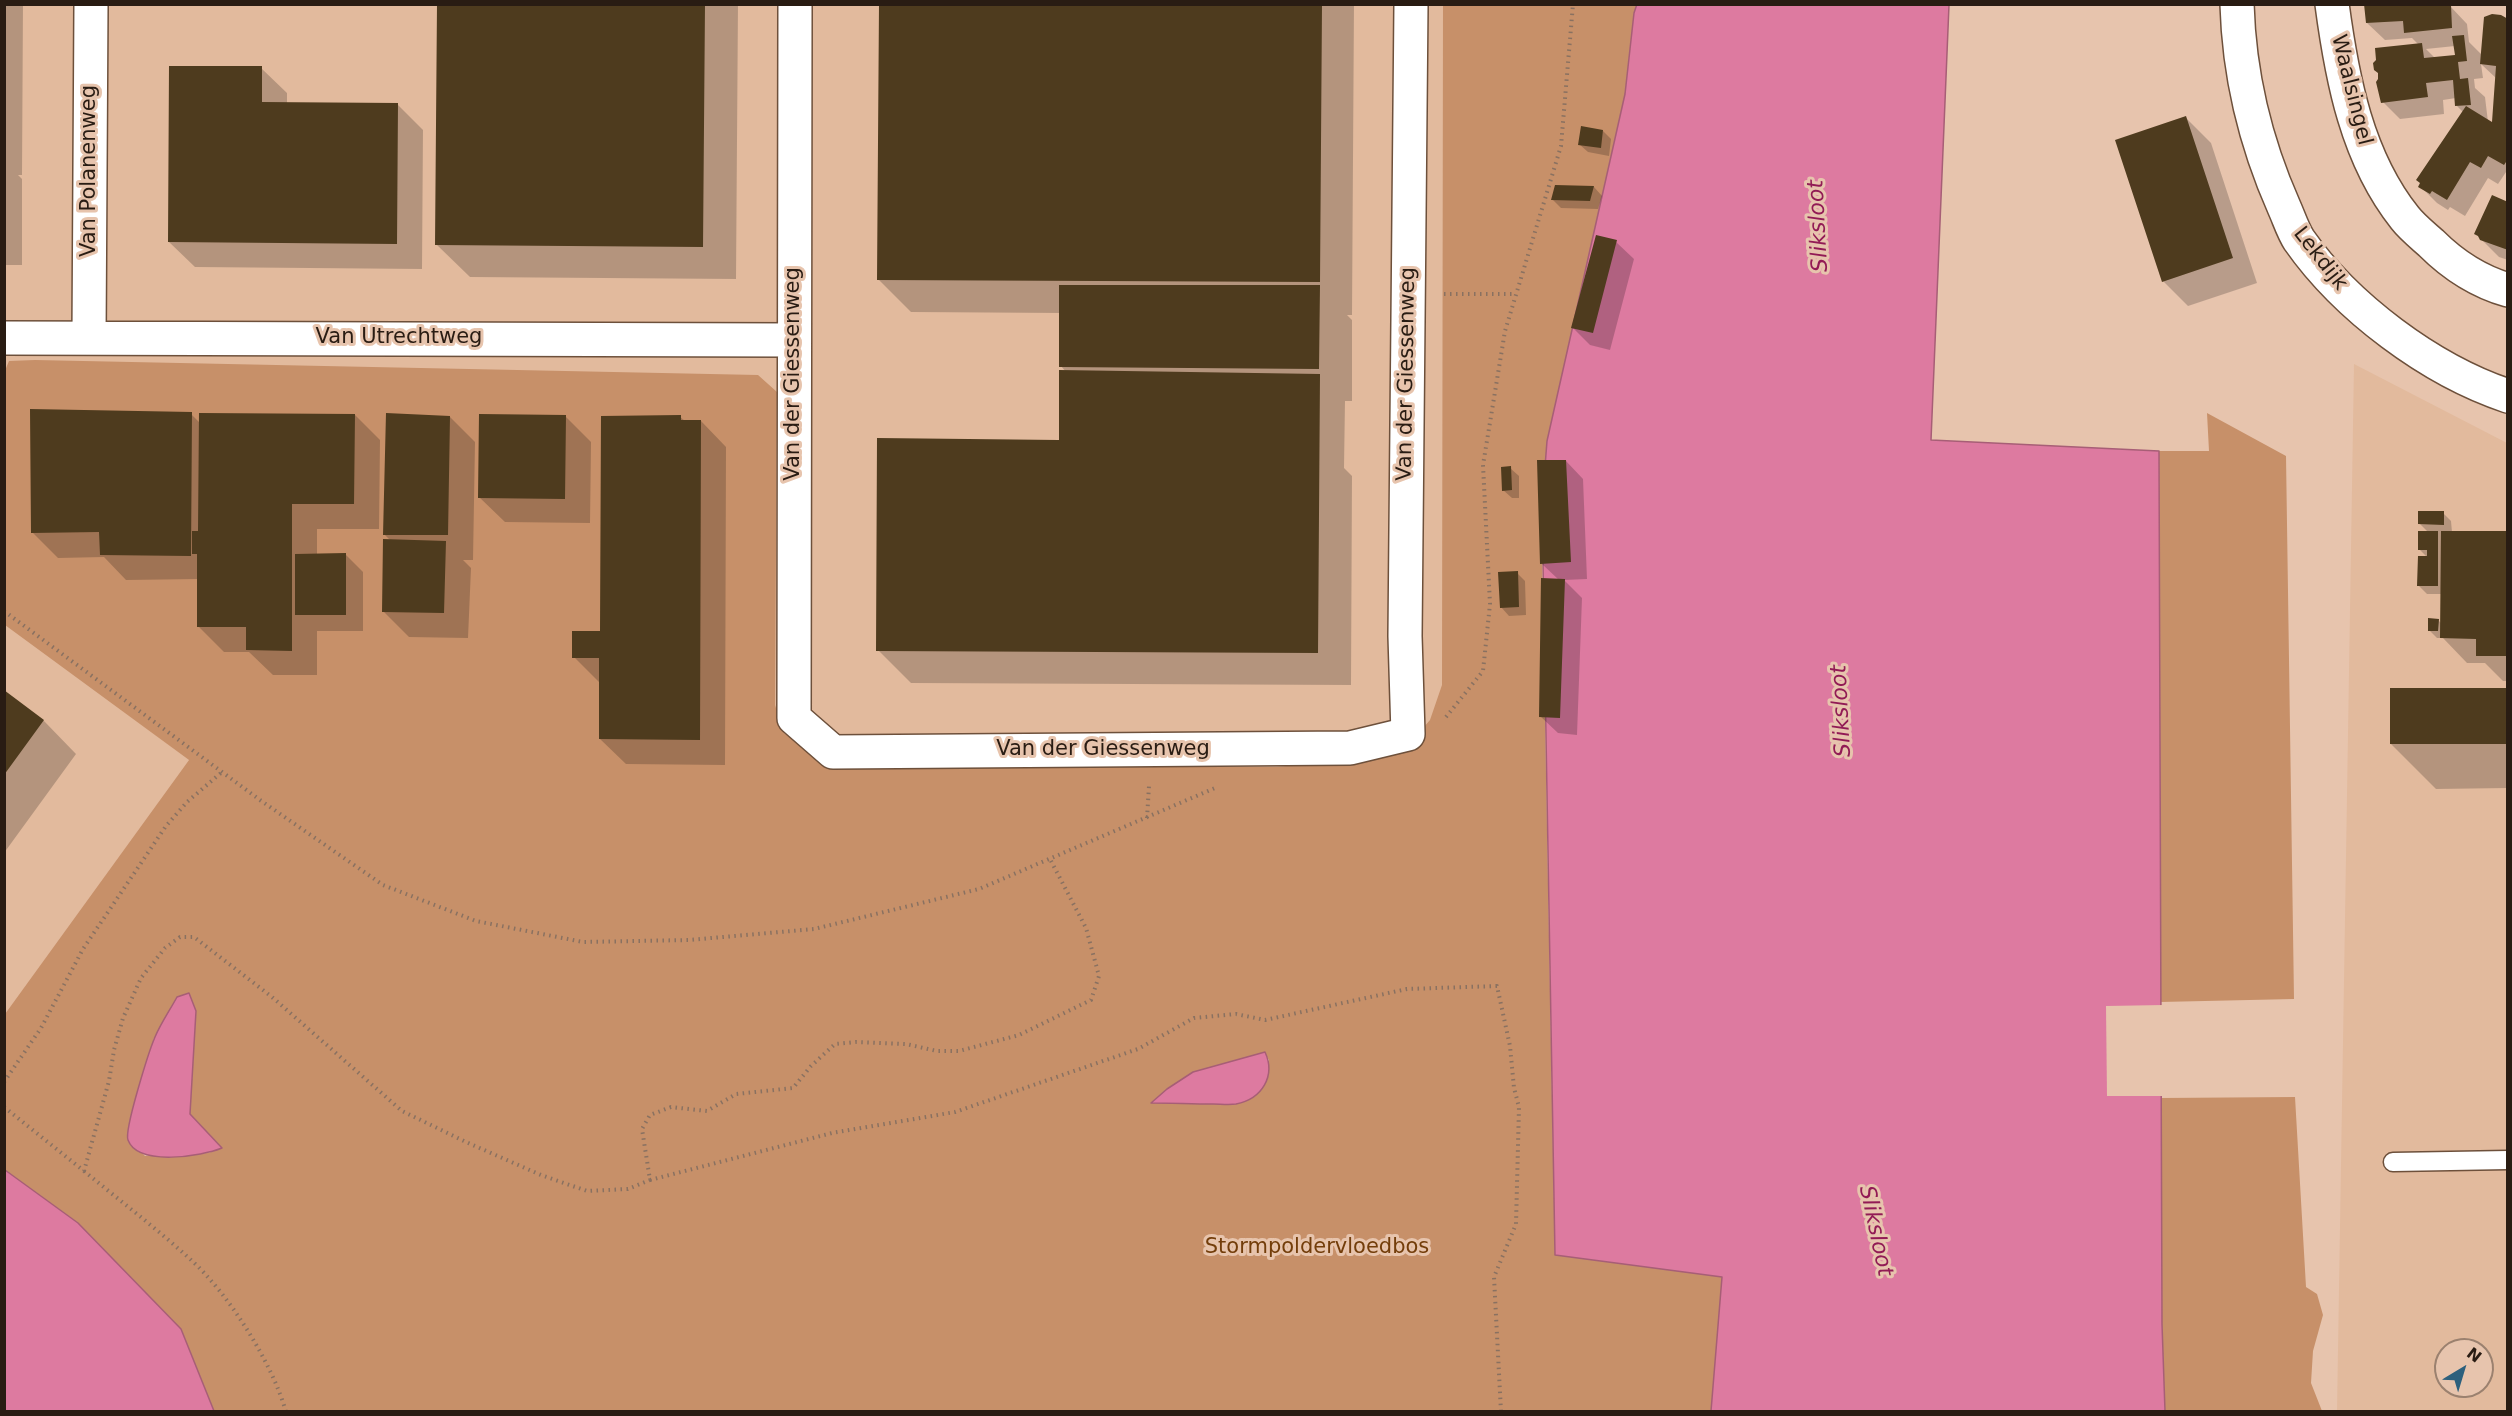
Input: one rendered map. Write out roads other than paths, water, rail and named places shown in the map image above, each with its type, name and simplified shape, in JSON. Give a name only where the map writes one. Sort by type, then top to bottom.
[{"type":"street","name":"Van Polanenweg","points":[[89,337],[91,4]]},
{"type":"street","name":"Van der Giessenweg","points":[[795,4],[793,340],[795,718],[833,752],[1350,748],[1408,734],[1405,636],[1411,4]]},
{"type":"street","name":"Lekdijk","points":[[2237,4],[2249,103],[2273,182],[2298,239],[2336,284],[2375,321],[2430,359],[2492,391],[2508,396]]},
{"type":"street","name":"Waalsingel","points":[[2332,4],[2338,50],[2360,139],[2378,178],[2405,219],[2447,259],[2469,274],[2508,290]]},
{"type":"street","name":"Van Utrechtweg","points":[[4,338],[793,340]]},
{"type":"lane","points":[[2393,1162],[2508,1160]]},
{"type":"water","name":"Sliksloot","points":[[1637,4],[1949,5],[1931,440],[2159,451],[2162,1324],[2165,1411],[1711,1411],[1722,1277],[1555,1255],[1542,505],[1547,441],[1625,94]]},
{"type":"water","points":[[189,993],[196,1011],[190,1114],[222,1148],[186,1156],[157,1157],[144,1154],[134,1148],[128,1140],[138,1090],[160,1027],[177,997]]},
{"type":"water","points":[[1265,1052],[1268,1061],[1268,1078],[1260,1092],[1245,1101],[1236,1104],[1151,1103],[1193,1072]]},
{"type":"water","points":[[5,1170],[78,1223],[181,1329],[214,1411],[5,1411]]},
{"type":"park label","name":"Stormpoldervloedbos","points":[[1317,1248]]}]
